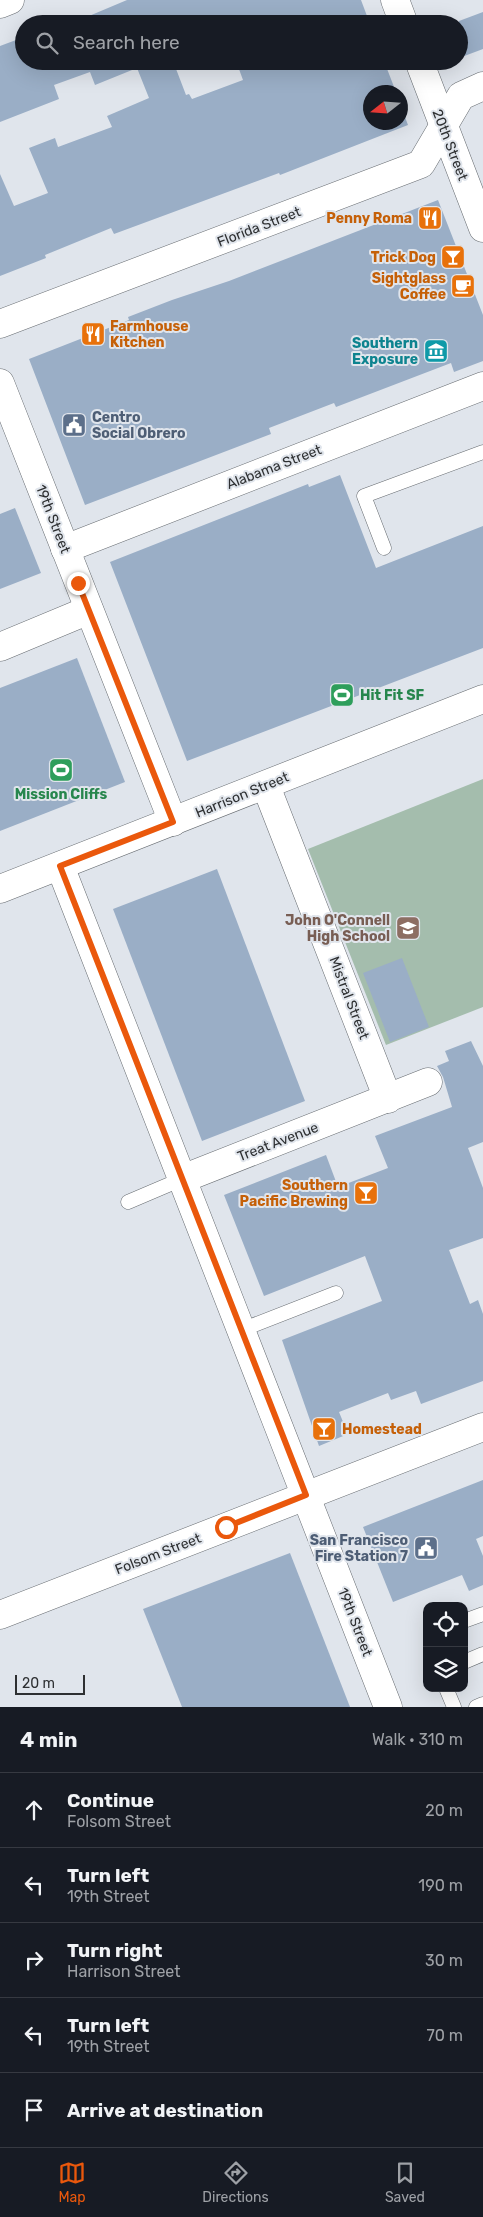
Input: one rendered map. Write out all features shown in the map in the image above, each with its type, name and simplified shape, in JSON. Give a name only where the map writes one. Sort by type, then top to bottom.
[{"type":"street","points":[[0,4],[10,0]]},
{"type":"street","points":[[395,0],[401,15]]},
{"type":"street","name":"20th Street","points":[[422,70],[483,228]]},
{"type":"street","name":"Florida Street","points":[[0,324],[421,164],[461,96],[483,86]]},
{"type":"street","name":"19th Street","points":[[0,383],[173,822]]},
{"type":"street","name":"Alabama Street","points":[[65,548],[483,386]]},
{"type":"street","points":[[0,646],[89,610]]},
{"type":"street","name":"Harrison Street","points":[[0,889],[483,700]]},
{"type":"street","name":"Mistral Street","points":[[266,786],[388,1099]]},
{"type":"street","name":"19th Street","points":[[60,866],[388,1707]]},
{"type":"street","name":"Treat Avenue","points":[[182,1179],[428,1082]]},
{"type":"street","name":"Folsom Street","points":[[0,1615],[483,1427]]},
{"type":"lane","points":[[384,548],[364,496],[483,452]]},
{"type":"lane","name":"Treat Avenue","points":[[128,1202],[182,1179]]},
{"type":"lane","points":[[241,1330],[336,1293]]},
{"type":"lane","points":[[468,1620],[483,1614]]},
{"type":"lane","points":[[468,1660],[483,1654]]},
{"type":"lane","points":[[448,1692],[454,1707]]},
{"type":"lane","points":[[476,1707],[483,1704]]},
{"type":"green space","name":"John O'Connell High School","points":[[483,779],[483,1007],[386,1045],[308,849]]},
{"type":"building","points":[[127,0],[361,0],[367,15],[91,15]]},
{"type":"building","points":[[483,12],[483,49],[468,55],[468,18]]},
{"type":"building","points":[[15,40],[15,70],[132,70],[95,85],[90,72],[54,85],[59,99],[0,122],[0,46]]},
{"type":"building","points":[[138,70],[176,70],[186,95],[189,94],[192,99],[243,80],[239,70],[387,70],[393,85],[363,85],[363,130],[395,130],[280,175],[279,173],[114,234],[111,228],[45,255],[46,258],[0,276],[0,174],[14,206],[48,193],[29,148],[55,138],[58,147],[112,127],[107,116],[149,98]]},
{"type":"building","points":[[438,200],[483,315],[483,361],[454,372],[451,363],[336,407],[334,403],[269,428],[271,434],[85,505],[29,359],[129,320],[128,317],[229,281]]},
{"type":"building","points":[[340,475],[376,568],[483,526],[483,648],[187,761],[110,562],[308,484],[309,487]]},
{"type":"building","points":[[15,508],[41,573],[0,589],[0,514]]},
{"type":"building","points":[[77,658],[125,782],[0,831],[0,688]]},
{"type":"building","points":[[217,869],[305,1101],[202,1141],[113,909]]},
{"type":"building","points":[[402,958],[429,1027],[390,1042],[363,973]]},
{"type":"building","points":[[471,1041],[483,1066],[483,1142],[468,1148],[483,1188],[483,1238],[449,1250],[470,1304],[478,1300],[483,1314],[483,1381],[421,1404],[416,1391],[391,1400],[388,1393],[339,1412],[348,1434],[319,1446],[282,1340],[382,1301],[365,1256],[264,1296],[224,1195],[326,1155],[338,1187],[388,1168],[375,1136],[452,1107],[443,1077],[437,1066],[449,1061],[445,1051]]},
{"type":"building","name":"San Francisco Fire Station 7","points":[[483,1480],[483,1536],[476,1539],[483,1556],[483,1585],[469,1591],[462,1575],[393,1602],[363,1527]]},
{"type":"building","points":[[290,1553],[350,1707],[182,1707],[143,1609]]},
{"type":"place","name":"Penny Roma","points":[[430,218]]},
{"type":"place","name":"Trick Dog","points":[[453,257]]},
{"type":"place","name":"Sightglass Coffee","points":[[463,286]]},
{"type":"place","name":"Farmhouse Kitchen","points":[[93,334]]},
{"type":"place","name":"Southern Exposure","points":[[436,351]]},
{"type":"place","name":"Centro Social Obrero","points":[[74,425]]},
{"type":"place","name":"Hit Fit SF","points":[[342,695]]},
{"type":"place","name":"Mission Cliffs","points":[[61,770]]},
{"type":"place","name":"John O'Connell High School","points":[[408,928]]},
{"type":"place","name":"Southern Pacific Brewing","points":[[366,1193]]},
{"type":"place","name":"Homestead","points":[[324,1429]]},
{"type":"place","name":"San Francisco Fire Station 7","points":[[426,1548]]},
{"type":"route","points":[[78,583],[173,822],[60,866],[306,1495],[226,1527]]}]
